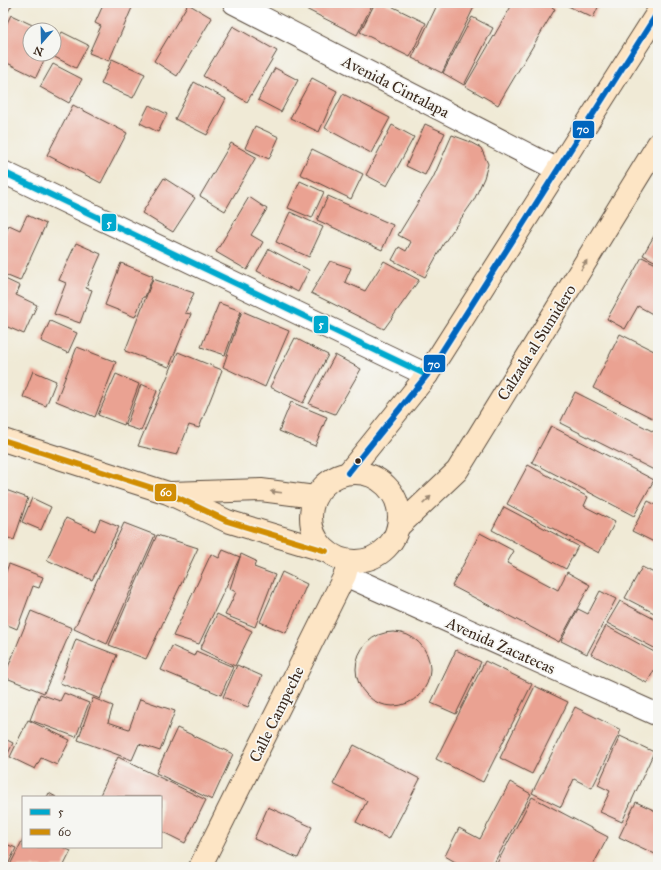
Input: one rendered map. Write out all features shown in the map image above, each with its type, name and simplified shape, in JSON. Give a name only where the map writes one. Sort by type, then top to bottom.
[{"type":"main road","points":[[348,473],[427,375],[658,12]]},
{"type":"main road","name":"Calzada al Sumidero","points":[[398,527],[457,472],[654,157]]},
{"type":"main road","points":[[3,440],[168,493],[227,521],[326,551],[336,557],[347,568],[374,557],[384,550],[392,541],[398,527],[399,513],[396,499],[388,487],[376,478],[363,473],[348,473],[334,477],[323,486],[314,497],[310,511],[311,526],[316,540],[326,551]]},
{"type":"main road","points":[[168,493],[261,490],[314,497]]},
{"type":"main road","name":"Calle Campeche","points":[[200,867],[347,568]]},
{"type":"street","name":"Avenida Cintalapa","points":[[234,3],[558,170]]},
{"type":"street","points":[[3,172],[427,375]]},
{"type":"street","name":"Avenida Zacatecas","points":[[347,568],[658,715]]},
{"type":"building","points":[[3,3],[12,5],[3,20]]},
{"type":"building","points":[[104,3],[134,3],[109,61],[89,53],[101,26],[95,23]]},
{"type":"building","points":[[304,3],[373,3],[357,35],[302,7]]},
{"type":"building","points":[[375,3],[385,3],[426,23],[410,57],[360,32]]},
{"type":"building","points":[[438,3],[476,3],[442,73],[412,58]]},
{"type":"building","points":[[513,3],[545,3],[555,9],[498,105],[465,86]]},
{"type":"building","points":[[562,3],[600,3],[593,18]]},
{"type":"building","points":[[188,4],[212,18],[177,76],[154,61]]},
{"type":"building","points":[[11,15],[26,22],[22,22],[22,62],[43,62],[36,77],[3,61],[3,31]]},
{"type":"building","points":[[472,17],[493,28],[464,85],[443,73]]},
{"type":"building","points":[[233,26],[277,51],[247,102],[203,76]]},
{"type":"building","points":[[62,32],[88,45],[76,68],[62,61]]},
{"type":"building","points":[[112,59],[145,74],[133,98],[101,84]]},
{"type":"building","points":[[53,64],[82,79],[69,103],[40,87]]},
{"type":"building","points":[[275,68],[298,80],[281,112],[258,100]]},
{"type":"building","points":[[312,78],[337,91],[319,132],[290,118]]},
{"type":"building","points":[[194,82],[226,99],[207,135],[175,119]]},
{"type":"building","points":[[343,94],[390,118],[371,153],[325,128]]},
{"type":"building","points":[[73,105],[127,133],[101,183],[47,155]]},
{"type":"building","points":[[149,105],[167,114],[158,132],[140,123]]},
{"type":"building","points":[[425,124],[445,133],[425,175],[406,166]]},
{"type":"building","points":[[392,125],[414,137],[387,186],[366,175]]},
{"type":"building","points":[[255,126],[279,137],[269,159],[245,148]]},
{"type":"building","points":[[452,135],[481,148],[488,164],[484,178],[474,200],[444,243],[425,277],[392,260],[399,247],[406,251],[411,242],[398,235],[433,178]]},
{"type":"building","points":[[231,143],[256,157],[225,211],[200,196]]},
{"type":"building","points":[[312,149],[363,174],[351,199],[300,174]]},
{"type":"building","points":[[164,178],[195,198],[173,232],[142,213]]},
{"type":"building","points":[[300,181],[324,192],[312,218],[288,208]]},
{"type":"building","points":[[328,196],[393,225],[382,250],[317,220]]},
{"type":"building","points":[[249,197],[267,209],[251,235],[263,242],[247,270],[216,252]]},
{"type":"building","points":[[290,212],[323,227],[309,257],[276,242]]},
{"type":"building","points":[[27,215],[46,224],[20,281],[3,274],[3,239],[9,225],[20,230]]},
{"type":"building","points":[[658,229],[658,263],[643,255]]},
{"type":"building","points":[[76,243],[101,254],[86,288],[92,290],[80,323],[54,314],[66,283],[59,280]]},
{"type":"building","points":[[269,249],[309,270],[298,292],[257,271]]},
{"type":"building","points":[[642,257],[658,265],[658,317],[638,306],[625,329],[607,319]]},
{"type":"building","points":[[330,261],[351,268],[345,282],[365,291],[384,261],[419,280],[384,329],[311,293]]},
{"type":"building","points":[[121,263],[153,276],[135,317],[105,305]]},
{"type":"building","points":[[3,278],[20,286],[16,295],[37,305],[24,334],[3,325]]},
{"type":"building","points":[[153,279],[194,293],[185,313],[191,314],[169,367],[125,351]]},
{"type":"building","points":[[219,303],[241,311],[225,355],[201,347]]},
{"type":"building","points":[[242,311],[289,331],[265,387],[223,367]]},
{"type":"building","points":[[50,321],[77,333],[68,353],[41,341]]},
{"type":"building","points":[[620,334],[658,353],[658,421],[593,388]]},
{"type":"building","points":[[295,338],[328,355],[303,403],[270,387]]},
{"type":"building","points":[[77,347],[116,362],[95,417],[56,401]]},
{"type":"building","points":[[178,352],[222,370],[199,428],[189,425],[177,455],[138,446]]},
{"type":"building","points":[[335,355],[361,369],[335,414],[309,404]]},
{"type":"building","points":[[33,371],[56,381],[46,406],[23,397]]},
{"type":"building","points":[[116,374],[139,384],[124,425],[98,415]]},
{"type":"building","points":[[141,384],[157,391],[141,431],[126,426]]},
{"type":"building","points":[[575,392],[658,434],[658,472],[560,423]]},
{"type":"building","points":[[291,402],[327,417],[315,446],[279,431]]},
{"type":"building","points":[[551,426],[654,480],[634,516],[532,462]]},
{"type":"building","points":[[528,465],[588,497],[584,506],[615,522],[599,553],[507,504]]},
{"type":"building","points":[[3,489],[28,498],[14,540],[3,536]]},
{"type":"building","points":[[32,498],[51,507],[41,530],[22,522]]},
{"type":"building","points":[[648,501],[658,506],[658,544],[632,531]]},
{"type":"building","points":[[504,507],[578,546],[566,569],[492,530]]},
{"type":"building","points":[[66,518],[95,531],[100,519],[119,527],[92,580],[47,560]]},
{"type":"building","points":[[124,523],[155,535],[107,644],[74,629]]},
{"type":"building","points":[[480,533],[514,551],[507,563],[558,590],[567,572],[590,585],[559,642],[452,586]]},
{"type":"building","points":[[157,535],[198,548],[146,659],[109,645]]},
{"type":"building","points":[[223,550],[240,557],[199,644],[173,636],[211,554],[219,558]]},
{"type":"building","points":[[241,554],[256,561],[254,567],[275,575],[255,627],[225,615],[236,592],[230,589]]},
{"type":"building","points":[[9,564],[43,577],[39,588],[33,586],[17,629],[3,623],[3,579]]},
{"type":"building","points":[[642,567],[658,575],[658,615],[625,598]]},
{"type":"building","points":[[282,572],[307,584],[286,633],[260,622]]},
{"type":"building","points":[[600,591],[616,599],[587,654],[561,641],[578,609],[588,614]]},
{"type":"building","points":[[620,601],[658,621],[658,650],[607,623]]},
{"type":"building","points":[[31,611],[72,628],[44,693],[4,677]]},
{"type":"building","points":[[217,614],[252,631],[235,666],[200,649]]},
{"type":"building","points":[[606,626],[658,654],[658,663],[647,683],[591,654]]},
{"type":"building","points":[[393,632],[414,638],[424,648],[430,669],[424,690],[414,700],[393,706],[372,700],[362,690],[356,669],[362,648],[372,638]]},
{"type":"building","points":[[76,639],[117,655],[100,699],[60,683]]},
{"type":"building","points":[[3,645],[7,647],[3,657]]},
{"type":"building","points":[[172,646],[194,656],[196,651],[233,667],[221,695],[161,670]]},
{"type":"building","points":[[456,650],[481,662],[456,714],[431,703]]},
{"type":"building","points":[[485,661],[532,684],[483,782],[436,759]]},
{"type":"building","points":[[237,665],[262,676],[248,707],[223,697]]},
{"type":"building","points":[[535,686],[568,702],[532,774],[500,758]]},
{"type":"building","points":[[64,693],[89,703],[76,737],[30,720],[40,694],[60,701]]},
{"type":"building","points":[[93,698],[113,706],[108,722],[129,729],[140,699],[175,711],[160,751],[139,744],[132,760],[78,740]]},
{"type":"building","points":[[575,707],[621,730],[592,788],[574,779],[561,807],[532,793]]},
{"type":"building","points":[[28,720],[70,740],[57,765],[41,758],[35,769],[10,757]]},
{"type":"building","points":[[177,728],[233,754],[212,800],[156,773]]},
{"type":"building","points":[[620,736],[654,752],[622,822],[600,812],[610,791],[598,785]]},
{"type":"building","points":[[3,738],[13,743],[4,762],[3,761]]},
{"type":"building","points":[[354,745],[420,779],[389,839],[356,822],[367,801],[333,784]]},
{"type":"building","points":[[118,757],[206,800],[185,843],[162,832],[162,796],[99,796]]},
{"type":"building","points":[[510,782],[531,794],[492,867],[464,867],[445,856],[459,828],[480,839]]},
{"type":"building","points":[[49,793],[54,796],[48,796]]},
{"type":"building","points":[[532,797],[608,837],[592,867],[495,867]]},
{"type":"building","points":[[636,802],[658,812],[658,848],[655,854],[619,837]]},
{"type":"building","points":[[268,807],[312,827],[298,858],[254,839]]},
{"type":"building","points":[[22,841],[22,848],[64,848],[71,851],[63,867],[9,867]]},
{"type":"building","points":[[3,843],[16,848],[7,867],[3,867]]},
{"type":"transit line","name":"70","points":[[348,473],[427,375],[658,12]]},
{"type":"transit line","name":"5","points":[[3,172],[427,375]]},
{"type":"transit line","name":"60","points":[[3,440],[168,493],[227,521],[326,551]]}]
